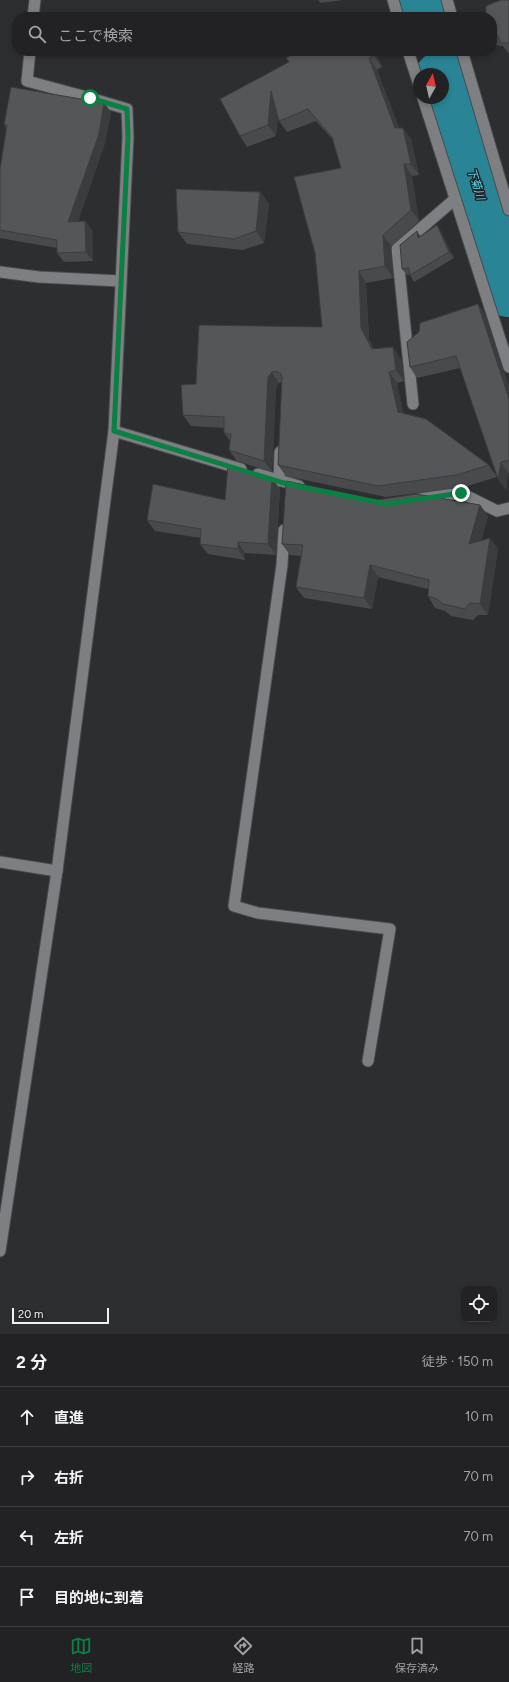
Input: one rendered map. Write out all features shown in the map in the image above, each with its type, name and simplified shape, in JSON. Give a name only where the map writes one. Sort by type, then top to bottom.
[{"type":"street","points":[[34,12],[35,0]]},
{"type":"street","points":[[392,0],[396,12]]},
{"type":"street","points":[[447,0],[451,12]]},
{"type":"street","points":[[0,1251],[57,871],[114,431],[128,137],[127,109],[27,81],[30,56]]},
{"type":"street","points":[[410,56],[414,68]]},
{"type":"street","points":[[463,56],[509,210]]},
{"type":"street","points":[[425,104],[509,367]]},
{"type":"street","points":[[413,404],[397,249],[454,199]]},
{"type":"street","points":[[0,272],[39,277],[120,281]]},
{"type":"street","points":[[114,431],[284,485],[310,489]]},
{"type":"street","points":[[281,443],[284,485]]},
{"type":"street","points":[[409,501],[461,493],[497,511],[509,508]]},
{"type":"street","points":[[284,521],[282,565],[234,906],[258,913],[390,929],[368,1061]]},
{"type":"street","points":[[0,862],[57,871]]},
{"type":"building","points":[[501,0],[509,0],[509,43],[501,43],[497,35],[497,12],[486,12],[486,6]]},
{"type":"building","points":[[290,56],[374,56],[369,58],[395,128],[403,128],[411,164],[404,164],[411,210],[383,235],[385,266],[359,271],[361,328],[372,349],[393,347],[396,370],[389,372],[398,412],[426,419],[489,465],[456,475],[378,486],[278,465],[282,378],[281,374],[276,371],[272,372],[268,377],[264,461],[229,450],[231,434],[224,433],[224,417],[183,415],[181,385],[196,384],[199,325],[322,327],[315,253],[294,177],[341,168],[332,137],[308,109],[279,121],[271,91],[268,125],[240,136],[220,99],[289,62],[286,58]]},
{"type":"building","points":[[11,87],[104,103],[99,134],[68,222],[85,221],[86,252],[57,253],[57,240],[0,230],[0,169],[7,125],[4,125]]},
{"type":"building","points":[[176,189],[260,192],[256,231],[234,239],[178,232]]},
{"type":"building","points":[[437,225],[449,252],[410,275],[409,268],[402,269],[400,245],[417,231],[418,238]]},
{"type":"building","points":[[478,304],[509,399],[509,460],[501,462],[498,479],[456,356],[410,367],[407,342],[419,332],[420,323]]},
{"type":"building","points":[[228,465],[272,478],[268,544],[238,542],[238,549],[200,544],[201,529],[147,520],[153,484],[225,500]]},
{"type":"building","points":[[286,481],[377,500],[416,494],[480,505],[469,544],[490,538],[480,604],[470,603],[465,609],[443,604],[437,599],[428,596],[429,580],[370,565],[364,598],[296,587],[303,545],[282,544]]},
{"type":"waterway","name":"下菊川","points":[[419,0],[423,12]]},
{"type":"waterway","name":"下菊川","points":[[449,98],[509,288]]},
{"type":"route","points":[[90,98],[127,109],[128,137],[114,431],[287,484],[386,504],[461,493]]}]
